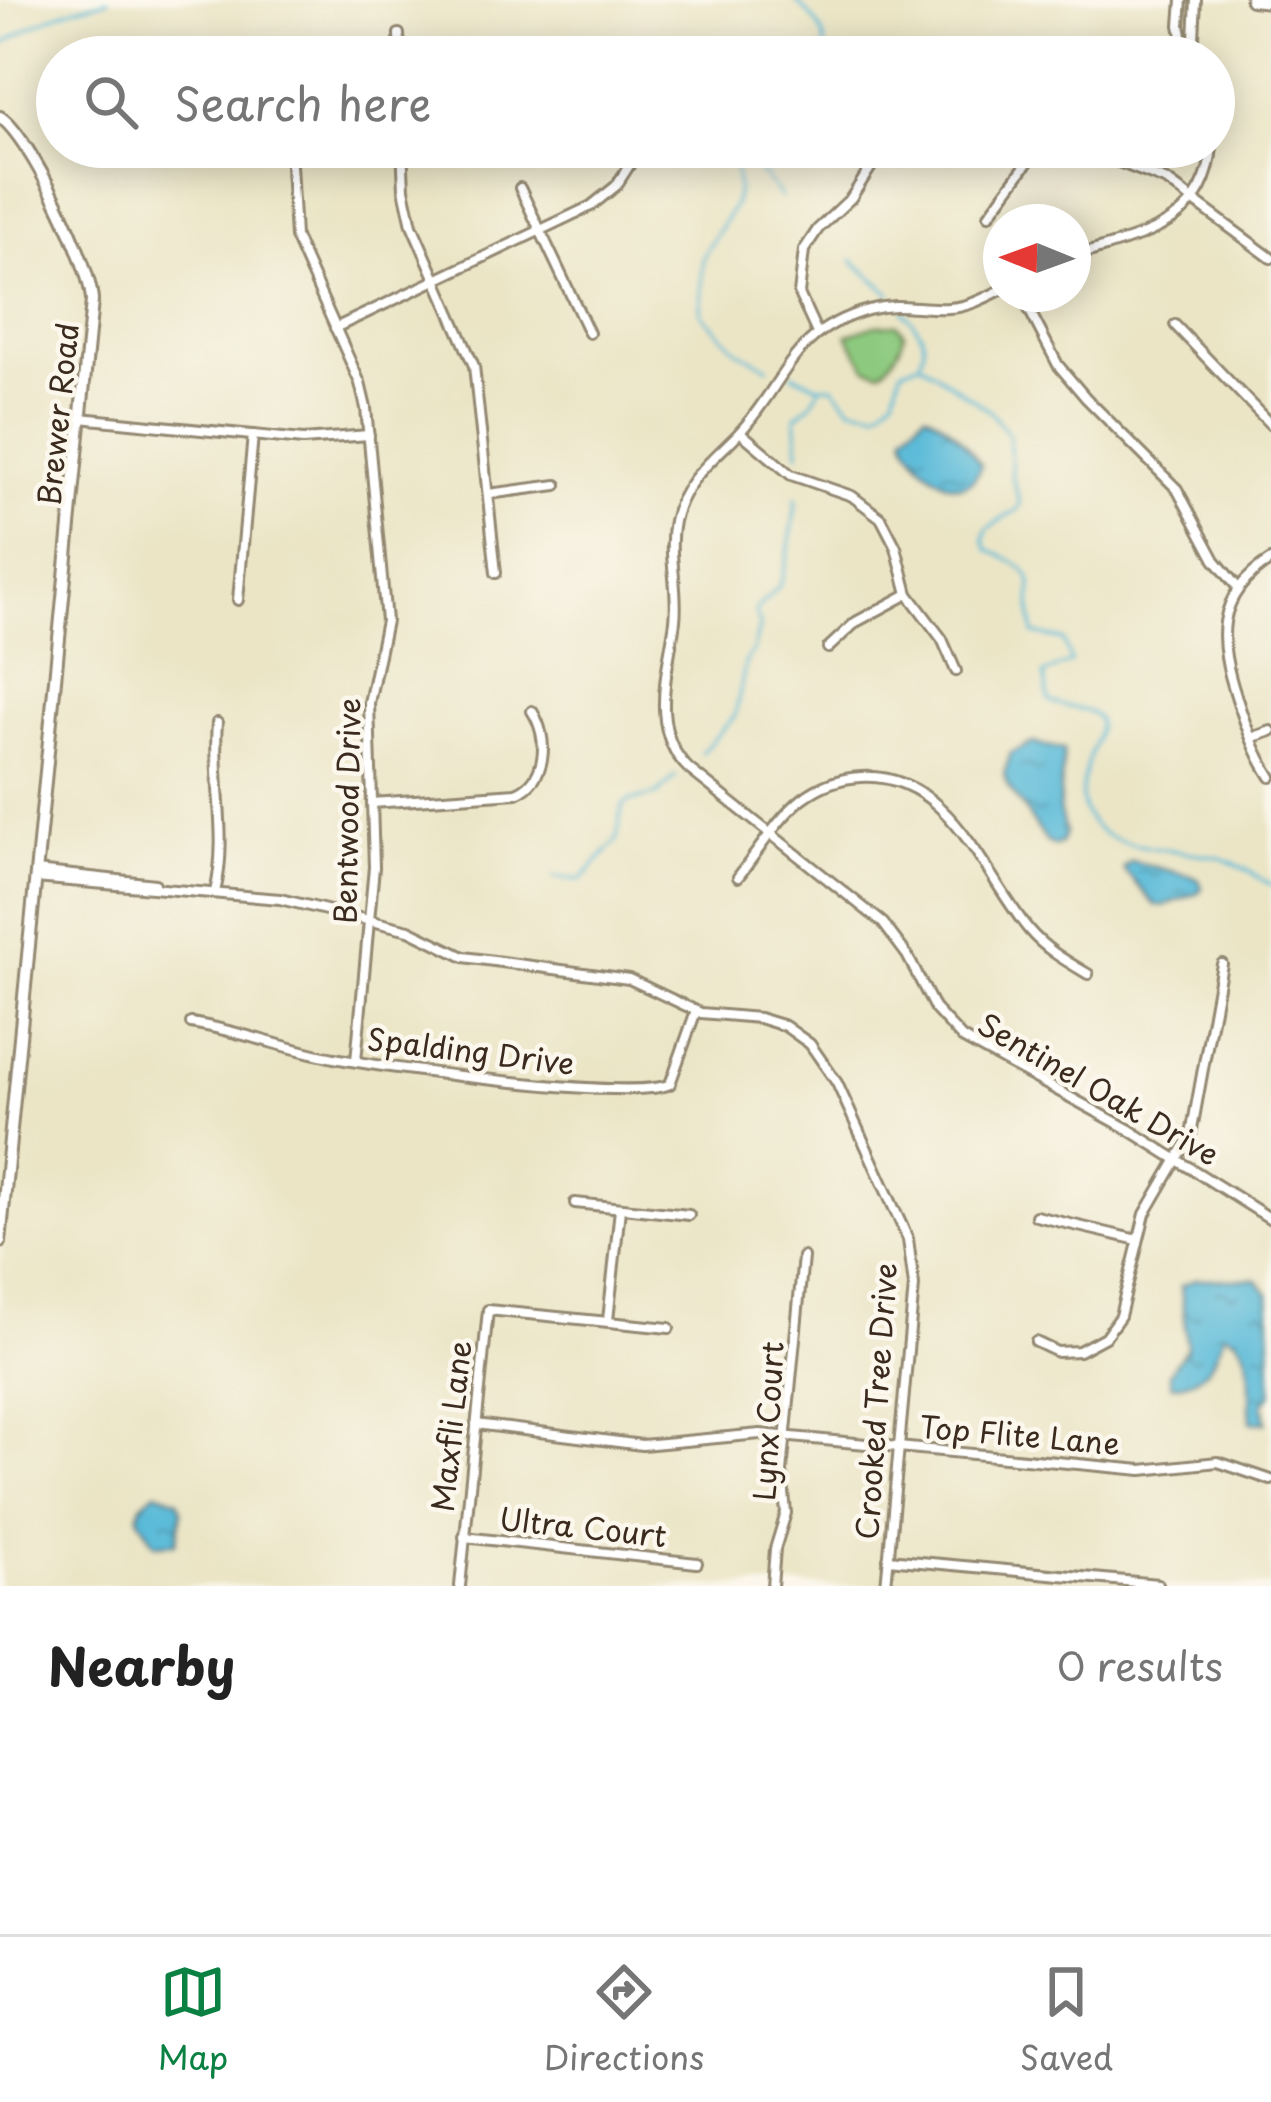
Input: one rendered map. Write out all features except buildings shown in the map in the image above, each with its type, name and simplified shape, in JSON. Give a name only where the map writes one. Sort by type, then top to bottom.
[{"type":"street","points":[[1182,0],[1183,36]]},
{"type":"street","points":[[1192,36],[1196,0]]},
{"type":"street","points":[[1251,0],[1271,2]]},
{"type":"street","name":"Brewer Road","points":[[0,117],[13,126],[36,166]]},
{"type":"street","name":"Brewer Road","points":[[0,1243],[92,301],[90,279],[37,168]]},
{"type":"street","name":"Bentwood Drive","points":[[290,168],[295,237],[360,383],[386,621],[369,703],[375,846],[356,1061]]},
{"type":"street","points":[[403,168],[406,204],[474,366],[496,572]]},
{"type":"street","points":[[335,328],[604,197],[629,168]]},
{"type":"street","points":[[817,333],[799,294],[804,250],[818,229],[851,198],[870,168]]},
{"type":"street","points":[[997,204],[1024,168]]},
{"type":"street","points":[[1137,168],[1194,199],[1271,259]]},
{"type":"street","points":[[1091,251],[1152,232],[1175,219],[1194,199],[1208,168]]},
{"type":"street","points":[[520,188],[589,333]]},
{"type":"street","name":"Sentinel Oak Drive","points":[[983,297],[953,308],[907,303],[872,309],[817,333],[795,354],[740,432],[698,472],[676,514],[671,548],[675,613],[664,715],[669,742],[682,763],[892,932],[935,1009],[962,1038],[1178,1160],[1271,1219]]},
{"type":"street","points":[[1031,312],[1058,365],[1177,489],[1215,560],[1238,588]]},
{"type":"street","points":[[1175,325],[1271,424]]},
{"type":"street","points":[[80,418],[319,440],[369,435]]},
{"type":"street","points":[[740,432],[791,475],[852,496],[871,508],[892,536],[908,594],[942,639],[956,671]]},
{"type":"street","points":[[238,600],[253,435]]},
{"type":"street","points":[[488,494],[556,485]]},
{"type":"street","points":[[1271,560],[1238,588],[1227,610],[1223,642],[1251,738],[1271,777]]},
{"type":"street","points":[[828,648],[856,622],[908,594]]},
{"type":"street","points":[[372,803],[526,789],[542,766],[540,728],[532,711]]},
{"type":"street","points":[[215,892],[221,856],[214,776],[217,723]]},
{"type":"street","points":[[1251,738],[1271,731]]},
{"type":"street","points":[[738,877],[801,800],[835,782],[872,777],[911,786],[951,818],[1036,937],[1088,974]]},
{"type":"street","name":"Crooked Tree Drive","points":[[35,874],[136,888],[280,898],[409,930],[474,959],[629,979],[696,1011],[759,1018],[794,1030],[821,1056],[837,1083],[912,1254],[914,1286],[886,1586]]},
{"type":"street","points":[[1036,1342],[1068,1352],[1090,1346],[1105,1337],[1124,1304],[1149,1205],[1178,1160],[1195,1120],[1222,964]]},
{"type":"street","name":"Spalding Drive","points":[[191,1023],[356,1061],[581,1088],[666,1088],[696,1011]]},
{"type":"street","points":[[575,1202],[689,1215]]},
{"type":"street","points":[[608,1320],[620,1209]]},
{"type":"street","points":[[1036,1216],[1138,1240]]},
{"type":"street","name":"Lynx Court","points":[[772,1586],[775,1549],[786,1513],[782,1480],[803,1257]]},
{"type":"street","name":"Maxfli Lane","points":[[460,1586],[488,1310],[669,1328]]},
{"type":"street","name":"Top Flite Lane","points":[[476,1424],[642,1444],[744,1434],[785,1436],[1142,1470],[1218,1462],[1271,1480]]},
{"type":"street","name":"Ultra Court","points":[[464,1537],[697,1563]]},
{"type":"street","points":[[888,1559],[1158,1584]]},
{"type":"green space","points":[[897,324],[904,333],[892,360],[880,371],[867,368],[847,335],[875,325]]},
{"type":"water","points":[[925,413],[949,428],[976,458],[981,465],[973,479],[950,484],[915,456],[905,433]]},
{"type":"water","points":[[1033,743],[1064,750],[1059,809],[1065,833],[1054,846],[1007,785],[1004,774],[1011,753]]},
{"type":"water","points":[[1131,861],[1191,876],[1202,888],[1163,906],[1155,905],[1123,869]]},
{"type":"water","points":[[1196,1279],[1256,1279],[1269,1294],[1271,1395],[1263,1404],[1266,1422],[1251,1422],[1247,1358],[1243,1347],[1224,1333],[1207,1369],[1192,1380],[1172,1385],[1169,1373],[1187,1348],[1181,1286]]},
{"type":"water","points":[[156,1492],[178,1500],[182,1512],[176,1543],[155,1544],[138,1517],[141,1504]]},
{"type":"waterway","points":[[0,47],[51,17],[108,0]]},
{"type":"waterway","points":[[795,0],[823,36]]},
{"type":"waterway","points":[[735,168],[738,188],[734,205],[703,257],[701,314],[738,351],[768,367]]},
{"type":"waterway","points":[[757,168],[781,197]]},
{"type":"waterway","points":[[852,260],[891,294]]},
{"type":"waterway","points":[[903,311],[923,339],[920,361]]},
{"type":"waterway","points":[[792,374],[820,386],[833,386],[851,407],[878,411],[894,396],[901,370],[920,362],[991,412],[1009,435],[1012,477],[1020,503],[987,529],[984,540],[988,550],[1028,574],[1034,634],[1063,640],[1071,662],[1044,674],[1049,701],[1089,712],[1098,722],[1083,779],[1085,812],[1095,827],[1121,841],[1221,858],[1271,885]]},
{"type":"waterway","points":[[799,453],[796,416],[820,388]]},
{"type":"waterway","points":[[701,753],[735,716],[746,660],[760,624],[755,612],[780,584],[796,498]]},
{"type":"waterway","points":[[554,877],[581,880],[617,840],[622,807],[658,794],[676,776]]}]
